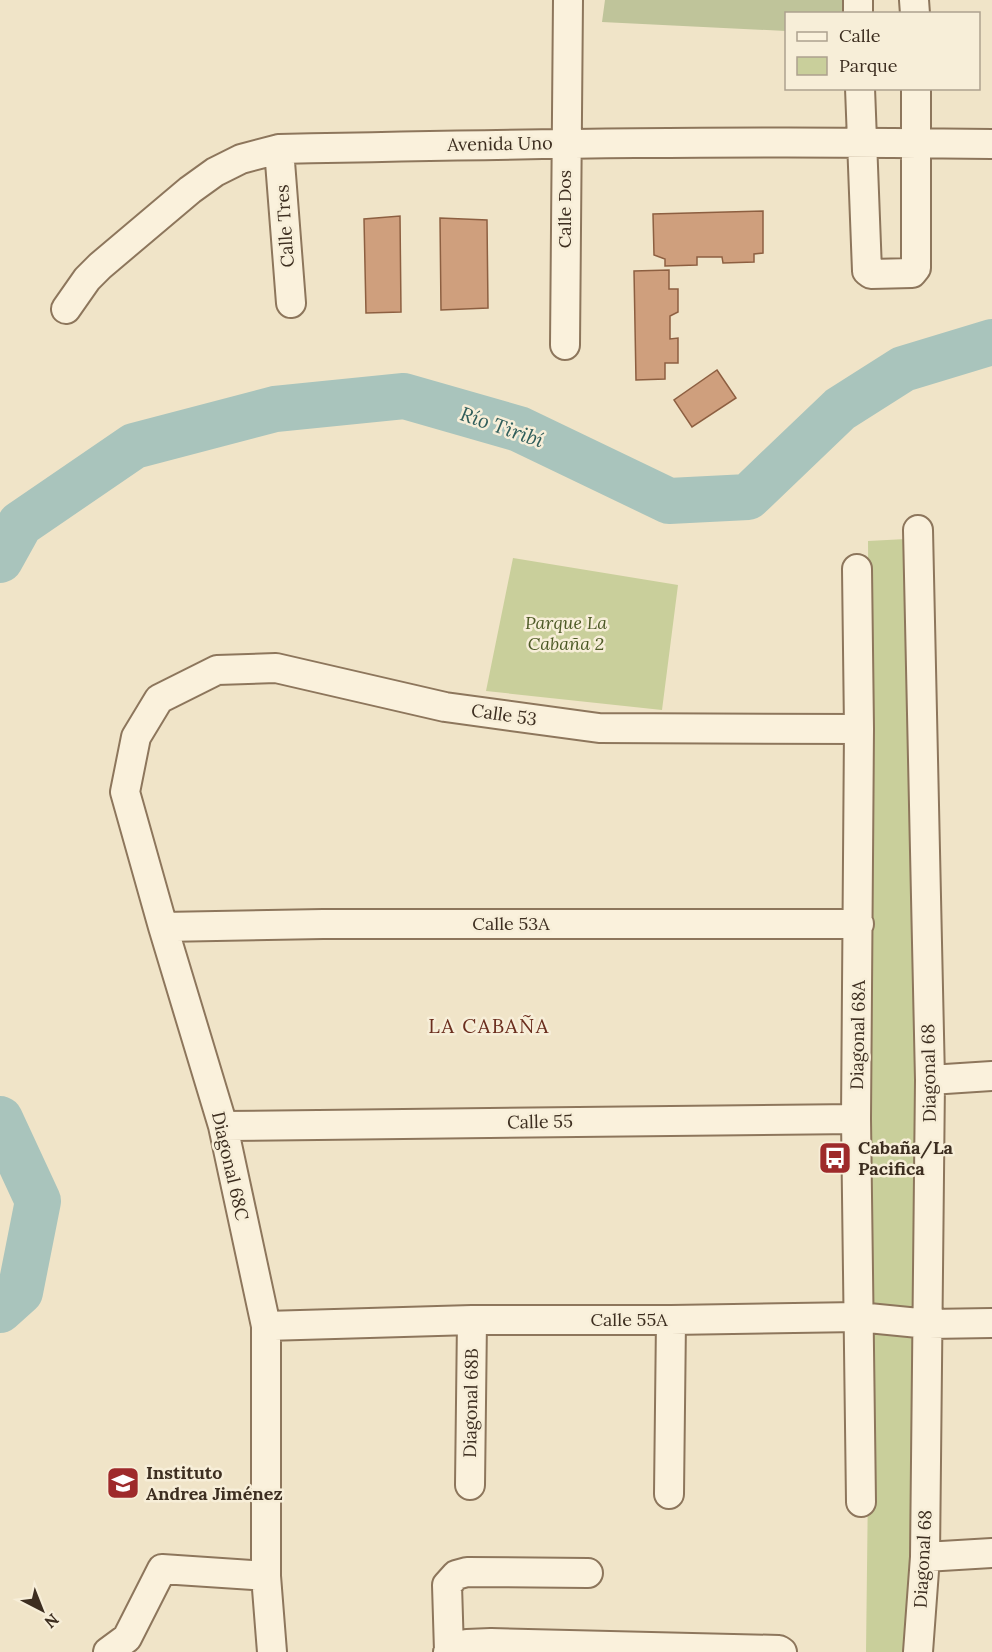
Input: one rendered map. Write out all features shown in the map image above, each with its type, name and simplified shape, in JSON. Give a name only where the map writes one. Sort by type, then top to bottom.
[{"type":"street","name":"Calle Dos","points":[[565,345],[568,0]]},
{"type":"street","points":[[860,90],[867,271],[871,274],[912,273],[916,268],[918,142],[916,90]]},
{"type":"street","name":"Avenida Uno","points":[[66,309],[87,279],[100,266],[190,190],[215,172],[241,159],[279,149],[566,143],[861,141],[992,144]]},
{"type":"street","name":"Calle Tres","points":[[279,149],[291,303]]},
{"type":"street","name":"Diagonal 68","points":[[918,530],[930,1080],[925,1557],[918,1652]]},
{"type":"street","name":"Diagonal 68A","points":[[857,568],[860,729],[856,1119],[861,1502]]},
{"type":"street","name":"Calle 53","points":[[159,699],[217,670],[276,668],[445,707],[599,728],[860,729]]},
{"type":"street","name":"Diagonal 68C","points":[[159,699],[136,738],[125,792],[162,927],[223,1126],[266,1326],[266,1576],[272,1652]]},
{"type":"street","name":"Calle 53A","points":[[162,927],[323,924],[859,924]]},
{"type":"street","points":[[930,1080],[992,1076]]},
{"type":"street","name":"Calle 55","points":[[223,1126],[856,1119]]},
{"type":"street","name":"Calle 55A","points":[[266,1326],[472,1320],[858,1317],[929,1324],[992,1323]]},
{"type":"street","name":"Diagonal 68B","points":[[470,1485],[472,1320]]},
{"type":"street","points":[[669,1494],[671,1320]]},
{"type":"street","points":[[925,1557],[992,1553]]},
{"type":"street","points":[[108,1652],[127,1638],[162,1569],[266,1576]]},
{"type":"street","points":[[588,1573],[468,1572],[456,1575],[447,1586],[449,1651],[467,1644],[491,1643],[779,1650],[782,1652]]},
{"type":"green space","points":[[605,0],[842,0],[842,12],[785,12],[785,31],[602,22]]},
{"type":"green space","points":[[906,539],[917,1161],[908,1652],[866,1652],[872,1151],[868,541]]},
{"type":"green space","name":"Parque La Cabaña 2","points":[[513,558],[678,585],[662,710],[486,691]]},
{"type":"building","points":[[763,211],[763,253],[754,254],[754,262],[723,263],[722,257],[697,257],[697,265],[665,266],[665,259],[654,255],[653,214]]},
{"type":"building","points":[[400,216],[401,312],[366,313],[364,219]]},
{"type":"building","points":[[440,218],[487,220],[488,308],[441,310]]},
{"type":"building","points":[[669,270],[669,289],[678,289],[678,312],[670,316],[670,339],[678,338],[678,363],[665,363],[665,379],[636,380],[634,271]]},
{"type":"building","points":[[717,370],[736,398],[692,427],[674,400]]},
{"type":"waterway","name":"Río Tiribí","points":[[0,560],[20,524],[134,446],[275,409],[404,396],[519,429],[669,501],[748,497],[840,409],[903,369],[992,342]]},
{"type":"waterway","name":"Río Tiribí","points":[[0,1119],[38,1201],[20,1292],[0,1310]]},
{"type":"place","name":"Cabaña/La Pacifica","points":[[835,1158]]},
{"type":"place","name":"Instituto Andrea Jiménez","points":[[123,1483]]},
{"type":"district","name":"LA CABAÑA","points":[[489,1026]]}]
